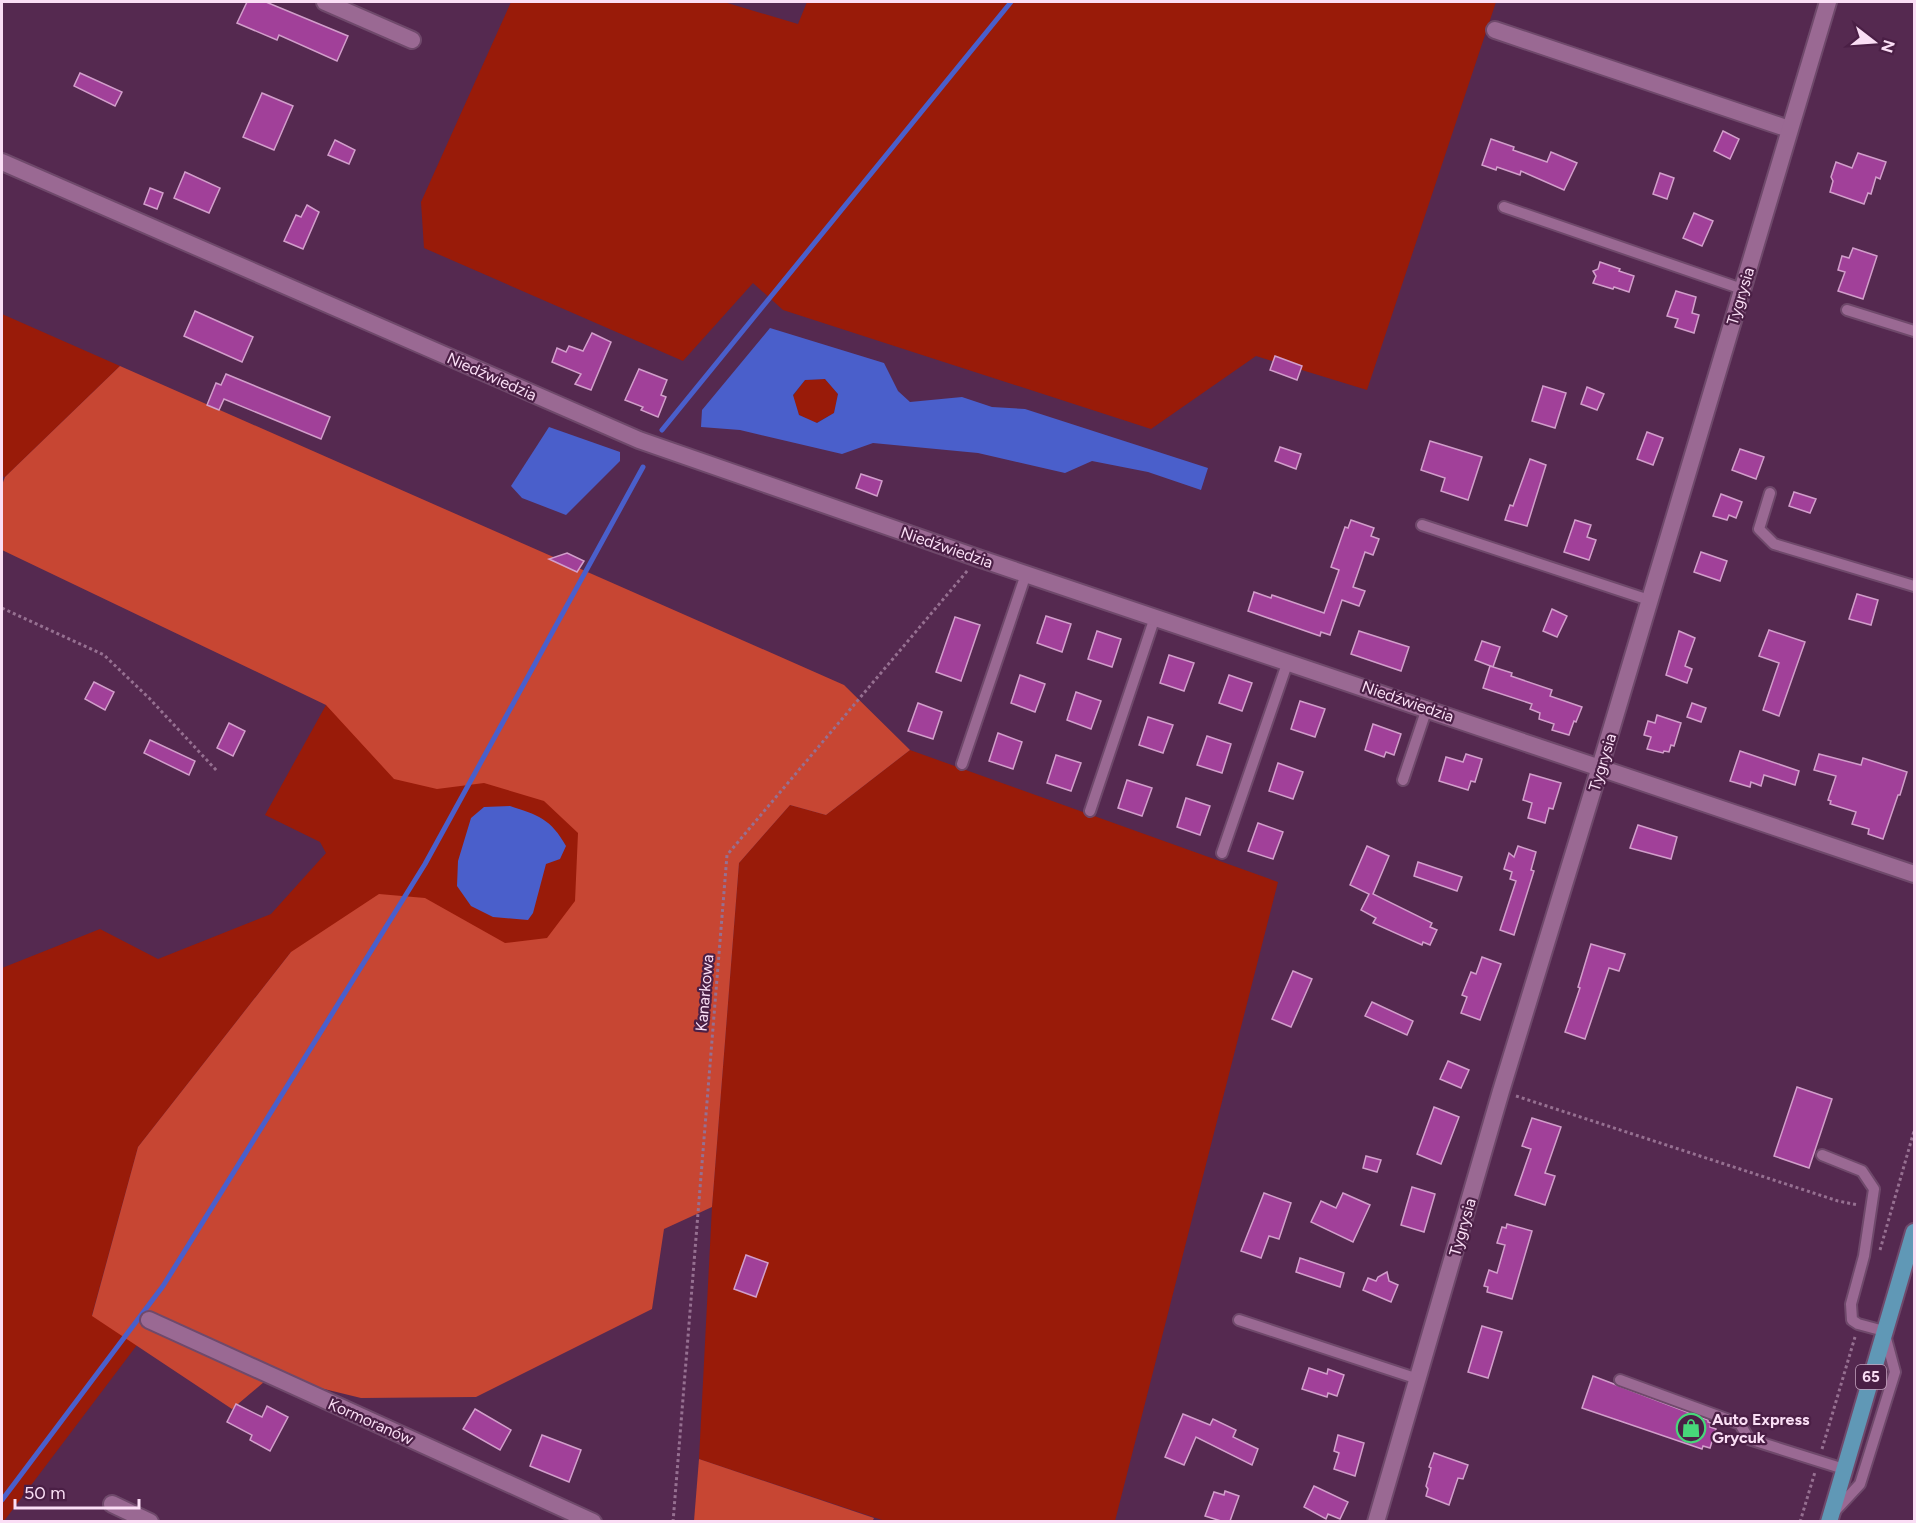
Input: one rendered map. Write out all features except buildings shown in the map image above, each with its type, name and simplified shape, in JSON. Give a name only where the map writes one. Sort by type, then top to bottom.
[{"type":"main road","name":"65","points":[[1830,1519],[1914,1232]]},
{"type":"street","points":[[325,2],[412,40]]},
{"type":"street","name":"Tygrysia","points":[[1376,1521],[1502,1091],[1828,2]]},
{"type":"street","points":[[1495,30],[1790,129]]},
{"type":"street","name":"Niedźwiedzia","points":[[2,162],[639,440],[978,558],[1914,874]]},
{"type":"street","name":"Kormoranów","points":[[149,1320],[593,1521]]},
{"type":"street","points":[[112,1504],[150,1521]]},
{"type":"lane","points":[[1504,207],[1742,289]]},
{"type":"lane","points":[[1847,310],[1914,331]]},
{"type":"lane","points":[[1770,493],[1759,529],[1774,544],[1914,586]]},
{"type":"lane","points":[[1422,525],[1649,600]]},
{"type":"lane","points":[[962,764],[1026,574]]},
{"type":"lane","points":[[1090,811],[1155,617]]},
{"type":"lane","points":[[1222,853],[1288,661]]},
{"type":"lane","points":[[1403,780],[1427,708]]},
{"type":"lane","points":[[1822,1155],[1862,1171],[1874,1189],[1864,1256],[1851,1304],[1852,1320],[1858,1324],[1884,1331],[1895,1372],[1860,1484],[1830,1519]]},
{"type":"lane","points":[[1239,1320],[1418,1379]]},
{"type":"lane","points":[[1620,1380],[1740,1424],[1749,1439],[1844,1469]]},
{"type":"path","name":"Kanarkowa","points":[[673,1521],[727,855],[978,558]]},
{"type":"path","points":[[2,608],[104,655],[217,771]]},
{"type":"path","points":[[1502,1091],[1838,1201],[1871,1208]]},
{"type":"shaded area","points":[[511,2],[724,2],[798,24],[807,2],[1496,2],[1367,390],[1256,356],[1151,429],[783,310],[753,283],[683,361],[424,248],[421,202]]},
{"type":"shaded area","points":[[2,314],[120,366],[5,477],[2,476]]},
{"type":"shaded area","points":[[120,366],[844,685],[910,750],[826,815],[790,805],[739,863],[712,1207],[664,1229],[652,1309],[476,1397],[361,1398],[271,1376],[232,1409],[92,1316],[138,1147],[291,952],[379,894],[425,898],[505,943],[547,938],[575,901],[578,833],[544,801],[484,783],[437,789],[394,779],[326,705],[2,550],[2,485],[5,477]]},
{"type":"shaded area","points":[[825,379],[838,394],[834,413],[816,423],[799,415],[793,396],[805,380]]},
{"type":"shaded area","points":[[326,705],[613,796],[610,947],[484,965],[291,952],[138,1147],[92,1315],[137,1345],[2,1522],[2,968],[100,929],[158,959],[271,914],[326,853],[320,842],[265,815]]},
{"type":"shaded area","points":[[910,750],[1278,882],[1115,1521],[885,1521],[699,1459],[712,1207],[739,863],[790,805],[826,815]]},
{"type":"shaded area","points":[[699,1459],[874,1518],[872,1522],[694,1521]]},
{"type":"water","points":[[770,328],[884,363],[898,391],[910,402],[962,397],[992,407],[1025,409],[1208,468],[1201,490],[1148,472],[1092,461],[1065,473],[978,453],[873,443],[842,454],[740,430],[701,427],[702,410]],"holes":[[[825,379],[838,394],[834,413],[817,423],[799,415],[793,395],[805,380]]]},
{"type":"water","points":[[549,427],[620,452],[620,461],[566,515],[522,498],[511,486]]},
{"type":"water","points":[[510,806],[543,819],[555,830],[566,846],[560,859],[546,864],[533,913],[528,920],[493,917],[471,906],[457,886],[458,861],[471,818],[484,807]]},
{"type":"waterway","points":[[662,430],[1011,2]]},
{"type":"waterway","points":[[2,1500],[163,1286],[425,864],[643,467]]},
{"type":"place","name":"Auto Express Grycuk","points":[[1691,1428]]}]
